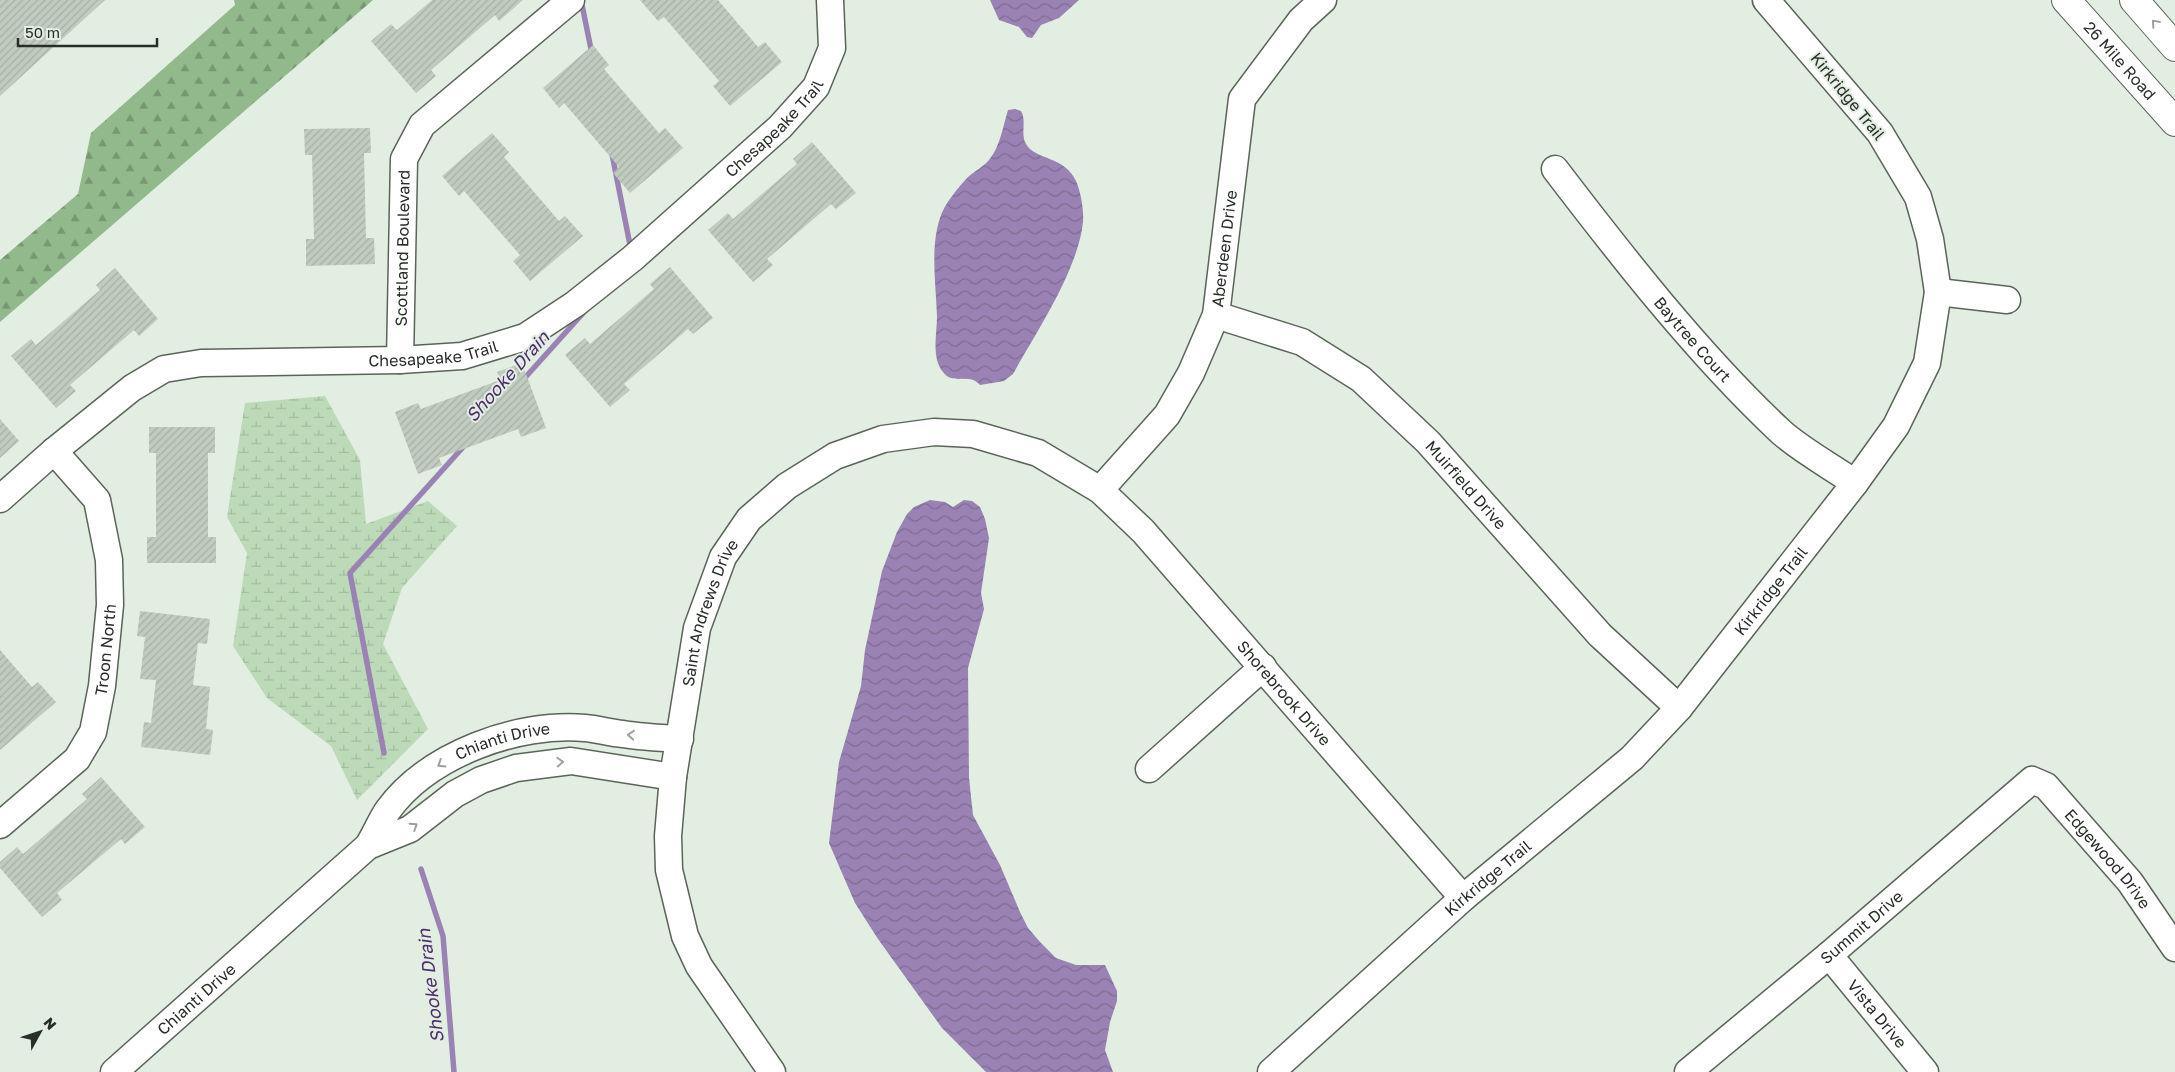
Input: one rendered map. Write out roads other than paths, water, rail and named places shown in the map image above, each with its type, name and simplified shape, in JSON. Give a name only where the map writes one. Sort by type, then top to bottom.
[{"type":"main road","name":"26 Mile Road","points":[[2066,0],[2175,122]]},
{"type":"main road","points":[[2134,0],[2175,47]]},
{"type":"street","name":"Scottland Boulevard","points":[[400,360],[404,159],[422,125],[571,0]]},
{"type":"street","name":"Chesapeake Trail","points":[[0,499],[54,450],[132,388],[164,370],[201,363],[400,360],[462,356],[525,337],[575,304],[633,258],[780,127],[816,87],[832,48],[830,0]]},
{"type":"street","name":"Aberdeen Drive","points":[[1100,490],[1166,416],[1191,373],[1216,315],[1242,99],[1301,20],[1323,0]]},
{"type":"street","name":"Kirkridge Trail","points":[[1271,1072],[1463,898],[1632,758],[1679,708],[1855,483],[1896,426],[1927,363],[1938,292],[1930,239],[1918,197],[1880,133],[1766,0]]},
{"type":"street","name":"Baytree Court","points":[[1554,169],[1624,259],[1726,375],[1782,432],[1855,483]]},
{"type":"street","points":[[1938,292],[2007,300]]},
{"type":"street","name":"Muirfield Drive","points":[[1216,315],[1302,342],[1361,379],[1428,442],[1600,635],[1679,708]]},
{"type":"street","name":"Saint Andrews Drive","points":[[772,1072],[699,966],[685,936],[669,870],[668,836],[673,777],[697,628],[723,557],[749,519],[787,486],[835,456],[883,439],[934,432],[974,434],[1038,453],[1100,490]]},
{"type":"street","name":"Troon North","points":[[0,824],[77,760],[93,732],[102,686],[110,605],[109,560],[102,525],[96,500],[54,450]]},
{"type":"street","name":"Shorebrook Drive","points":[[1100,490],[1143,531],[1463,898]]},
{"type":"street","points":[[1149,769],[1263,667]]},
{"type":"street","name":"Chianti Drive","points":[[368,846],[387,811],[406,790],[427,772],[454,756],[482,743],[506,736],[566,728],[680,739]]},
{"type":"street","points":[[506,736],[516,768]]},
{"type":"street","name":"Chianti Drive","points":[[114,1072],[368,846],[410,829],[455,794],[481,780],[516,768],[571,761],[673,777]]},
{"type":"street","name":"Edgewood Drive","points":[[2032,780],[2046,786],[2130,882],[2175,948]]},
{"type":"street","name":"Summit Drive","points":[[1688,1072],[2032,780]]},
{"type":"street","name":"Vista Drive","points":[[1828,955],[1925,1072]]},
{"type":"water","points":[[990,0],[1079,0],[1059,18],[1041,25],[1032,38],[1027,37],[1019,27],[999,20]]},
{"type":"water","points":[[1015,109],[1021,111],[1023,115],[1024,140],[1030,149],[1065,167],[1076,181],[1082,202],[1083,222],[1080,241],[1065,280],[1013,374],[1004,381],[980,385],[971,379],[951,378],[939,366],[936,352],[935,242],[940,218],[945,207],[968,177],[984,165],[993,155],[999,143],[1008,110]]},
{"type":"water","points":[[930,500],[945,502],[953,507],[964,500],[972,501],[980,507],[989,538],[981,593],[984,609],[968,668],[969,778],[973,815],[1000,865],[1028,928],[1040,942],[1056,958],[1076,965],[1105,965],[1117,991],[1117,1001],[1110,1022],[1105,1050],[1113,1072],[986,1072],[942,1028],[878,939],[855,903],[829,843],[839,762],[861,686],[865,650],[882,571],[897,532],[907,514],[914,507]]},
{"type":"waterway","name":"Shooke Drain","points":[[581,0],[592,54]]},
{"type":"waterway","name":"Shooke Drain","points":[[612,154],[631,250]]},
{"type":"waterway","name":"Shooke Drain","points":[[522,381],[585,311]]},
{"type":"waterway","name":"Shooke Drain","points":[[384,753],[350,573],[465,445]]},
{"type":"waterway","name":"Shooke Drain","points":[[421,869],[443,936],[454,1072]]}]
